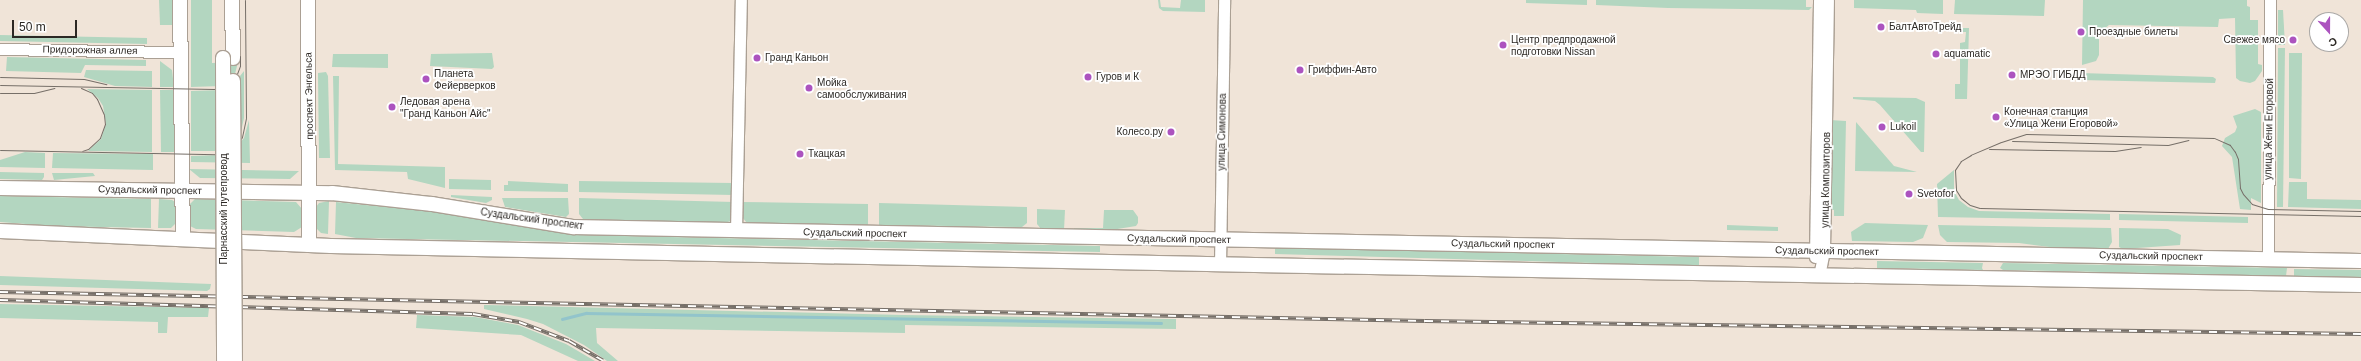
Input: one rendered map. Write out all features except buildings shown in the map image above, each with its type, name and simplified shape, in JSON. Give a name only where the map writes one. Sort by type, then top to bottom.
[{"type":"main road","points":[[180,0],[183,239]]},
{"type":"main road","points":[[222,0],[228,58]]},
{"type":"main road","points":[[228,58],[232,0]]},
{"type":"main road","name":"проспект Энгельса","points":[[308,0],[309,245]]},
{"type":"main road","name":"Парнасский путепровод","points":[[224,361],[228,58]]},
{"type":"main road","name":"Парнасский путепровод","points":[[228,58],[235,361]]},
{"type":"main road","name":"Суздальский проспект","points":[[0,188],[309,192],[432,204],[573,227],[2361,261]]},
{"type":"main road","points":[[0,231],[309,245],[1819,276],[1996,277],[2361,285]]},
{"type":"main road","points":[[1996,277],[1990,272],[1989,266],[1992,260],[2000,254]]},
{"type":"street","points":[[736,231],[741,0]]},
{"type":"street","name":"улица Симонова","points":[[1220,264],[1224,0]]},
{"type":"street","name":"улица Композиторов","points":[[1819,0],[1819,276]]},
{"type":"street","name":"улица Композиторов","points":[[1819,251],[1828,0]]},
{"type":"street","name":"улица Жени Егоровой","points":[[2268,259],[2270,0]]},
{"type":"street","name":"Придорожная аллея","points":[[0,49],[180,52]]},
{"type":"green space","points":[[159,0],[173,0],[174,25],[160,25]]},
{"type":"green space","points":[[191,0],[212,0],[212,63],[238,62],[234,78],[222,86],[191,87]]},
{"type":"green space","points":[[1158,0],[1160,0],[1161,7],[1180,8],[1181,0],[1205,0],[1205,12],[1163,11],[1159,8]]},
{"type":"green space","points":[[1526,0],[1587,0],[1587,5],[1526,3]]},
{"type":"green space","points":[[1596,0],[1806,0],[1806,7],[1812,7],[1809,10],[1668,8],[1596,5]]},
{"type":"green space","points":[[1854,0],[1943,0],[1943,14],[1917,13],[1916,10],[1854,8]]},
{"type":"green space","points":[[1955,0],[2045,0],[2044,16],[1954,14]]},
{"type":"green space","points":[[2083,0],[2247,0],[2247,6],[2250,7],[2250,20],[2258,20],[2258,64],[2262,65],[2262,71],[2255,81],[2250,83],[2240,81],[2236,78],[2235,18],[2219,19],[2218,27],[2109,25],[2099,33],[2099,55],[2096,61],[2082,65]]},
{"type":"green space","points":[[2278,10],[2283,10],[2285,45],[2278,45]]},
{"type":"green space","points":[[1960,28],[1969,28],[1967,99],[1955,99],[1955,84],[1960,84],[1960,43],[1965,42],[1966,32],[1960,32]]},
{"type":"green space","points":[[0,35],[147,38],[147,44],[0,41]]},
{"type":"green space","points":[[2278,48],[2285,48],[2283,207],[2277,207]]},
{"type":"green space","points":[[492,53],[494,67],[492,69],[430,66],[431,54]]},
{"type":"green space","points":[[2289,53],[2302,53],[2301,179],[2289,178]]},
{"type":"green space","points":[[333,54],[388,54],[388,68],[332,67]]},
{"type":"green space","points":[[7,57],[146,60],[146,66],[85,65],[81,73],[6,71]]},
{"type":"green space","points":[[160,61],[172,70],[174,87],[160,87]]},
{"type":"green space","points":[[86,70],[152,71],[152,87],[115,86],[84,77]]},
{"type":"green space","points":[[244,71],[244,118],[240,136],[236,142],[222,151],[191,151],[191,91],[222,90],[236,81]]},
{"type":"green space","points":[[326,72],[328,76],[330,158],[319,158],[318,73]]},
{"type":"green space","points":[[2080,73],[2213,77],[2216,79],[2215,83],[2080,80]]},
{"type":"green space","points":[[333,76],[339,76],[338,164],[445,167],[445,188],[408,179],[407,172],[335,170]]},
{"type":"green space","points":[[87,89],[152,90],[152,152],[88,151],[101,139],[106,124],[103,106],[98,98]]},
{"type":"green space","points":[[160,90],[174,90],[175,152],[161,152]]},
{"type":"green space","points":[[1853,97],[1916,98],[1925,102],[1924,152],[1921,152],[1875,101],[1853,99]]},
{"type":"green space","points":[[2255,109],[2261,112],[2261,203],[2251,198],[2251,210],[2240,209],[2232,157],[2222,146],[2225,138],[2235,132],[2237,127],[2233,116]]},
{"type":"green space","points":[[249,120],[250,163],[191,162],[191,156],[222,155],[237,146],[244,138]]},
{"type":"green space","points":[[1830,120],[1846,121],[1844,216],[1834,216],[1834,210],[1828,209]]},
{"type":"green space","points":[[1856,122],[1894,166],[1917,172],[1855,171]]},
{"type":"green space","points":[[25,152],[45,153],[45,168],[0,167],[0,160]]},
{"type":"green space","points":[[53,153],[153,154],[153,170],[52,168]]},
{"type":"green space","points":[[189,169],[299,171],[290,179],[200,178]]},
{"type":"green space","points":[[1954,170],[1954,191],[1959,200],[1968,207],[1979,211],[2110,214],[2110,220],[1938,217],[1937,184]]},
{"type":"green space","points":[[0,172],[44,173],[44,177],[42,180],[0,179]]},
{"type":"green space","points":[[52,173],[93,173],[95,176],[54,180]]},
{"type":"green space","points":[[449,179],[491,180],[491,190],[449,189]]},
{"type":"green space","points":[[508,181],[568,184],[568,192],[504,191],[504,185],[508,185]]},
{"type":"green space","points":[[579,181],[733,183],[733,195],[579,192]]},
{"type":"green space","points":[[2289,182],[2307,182],[2307,199],[2361,200],[2361,209],[2288,207]]},
{"type":"green space","points":[[451,195],[492,197],[492,200],[486,203],[451,197]]},
{"type":"green space","points":[[0,196],[151,199],[151,228],[51,226],[0,222]]},
{"type":"green space","points":[[502,198],[568,198],[569,214],[566,217],[505,207]]},
{"type":"green space","points":[[579,198],[734,202],[731,221],[724,223],[583,219],[579,214]]},
{"type":"green space","points":[[159,199],[172,200],[175,202],[175,224],[171,228],[158,228]]},
{"type":"green space","points":[[195,199],[296,202],[302,209],[302,227],[294,232],[196,229],[190,226],[189,205]]},
{"type":"green space","points":[[329,201],[328,234],[321,233],[315,227],[316,207],[319,203]]},
{"type":"green space","points":[[336,202],[445,213],[576,235],[1100,246],[1100,252],[356,238],[335,234]]},
{"type":"green space","points":[[742,202],[868,204],[868,225],[747,223],[742,217]]},
{"type":"green space","points":[[879,203],[1027,207],[1027,223],[1022,227],[879,225]]},
{"type":"green space","points":[[1037,209],[1065,210],[1064,230],[1041,229],[1037,224]]},
{"type":"green space","points":[[1104,210],[1133,210],[1138,217],[1138,223],[1136,226],[1105,231],[1074,230],[1074,228],[1103,228]]},
{"type":"green space","points":[[2119,214],[2248,217],[2248,223],[2119,220]]},
{"type":"green space","points":[[1865,223],[1928,225],[1923,238],[1913,242],[1852,241],[1851,232]]},
{"type":"green space","points":[[1727,225],[1778,227],[1778,231],[1727,230]]},
{"type":"green space","points":[[1938,225],[2111,228],[2112,242],[2108,249],[2057,248],[2019,243],[1947,242],[1940,235]]},
{"type":"green space","points":[[2119,228],[2168,229],[2181,235],[2180,245],[2123,249],[2119,247]]},
{"type":"green space","points":[[1275,248],[1699,257],[1699,266],[1275,254]]},
{"type":"green space","points":[[1877,261],[1983,263],[1983,270],[1877,268]]},
{"type":"green space","points":[[2003,263],[2287,268],[2286,276],[2003,270],[2000,268]]},
{"type":"green space","points":[[2294,269],[2361,270],[2361,277],[2294,276]]},
{"type":"green space","points":[[0,276],[211,284],[210,289],[207,291],[0,285]]},
{"type":"green space","points":[[0,304],[209,308],[208,317],[168,317],[167,333],[158,333],[158,322],[0,318]]},
{"type":"green space","points":[[484,305],[904,315],[1176,319],[1176,329],[905,325],[905,333],[596,328],[597,343],[618,361],[607,361],[584,345],[543,324],[484,309]]},
{"type":"green space","points":[[417,315],[475,317],[518,325],[566,344],[595,361],[578,361],[521,335],[416,328]]},
{"type":"waterway","points":[[562,319],[586,313],[1161,323]]},
{"type":"tram line","points":[[0,150],[216,154],[231,149],[242,137],[246,118],[245,0]]},
{"type":"tram line","points":[[0,85],[214,89],[230,85],[235,79],[240,66],[240,56]]},
{"type":"tram line","points":[[0,77],[84,79],[106,84]]},
{"type":"tram line","points":[[0,93],[34,93],[54,88]]},
{"type":"tram line","points":[[81,88],[92,93],[97,99],[104,115],[105,124],[100,138],[88,149],[82,151]]},
{"type":"tram line","points":[[2361,211],[2268,209],[2252,204],[2240,188],[2238,159],[2235,152],[2230,145],[2214,138],[2026,134],[2001,142],[1971,155],[1961,161],[1955,170],[1956,190],[1961,198],[1970,205],[1980,208],[2361,216]]},
{"type":"tram line","points":[[2012,141],[2168,145],[2188,140]]},
{"type":"tram line","points":[[1989,149],[2115,151],[2141,147]]},
{"type":"railway","points":[[0,292],[1425,321],[2361,334]]},
{"type":"railway","points":[[0,300],[473,314],[519,322],[569,341],[603,361]]},
{"type":"place","name":"БалтАвтоТрейд","points":[[1881,27]]},
{"type":"place","name":"Проездные билеты","points":[[2081,32]]},
{"type":"place","name":"Свежее мясо","points":[[2293,40]]},
{"type":"place","name":"Центр предпродажной подготовки Nissan","points":[[1503,45]]},
{"type":"place","name":"aquamatic","points":[[1936,54]]},
{"type":"place","name":"Гранд Каньон","points":[[757,58]]},
{"type":"place","name":"Гриффин-Авто","points":[[1300,70]]},
{"type":"place","name":"МРЭО ГИБДД","points":[[2012,75]]},
{"type":"place","name":"Гуров и К","points":[[1088,77]]},
{"type":"place","name":"Планета Фейерверков","points":[[426,79]]},
{"type":"place","name":"Мойка самообслуживания","points":[[809,88]]},
{"type":"place","name":"Ледовая арена \"Гранд Каньон Айс\"","points":[[392,107]]},
{"type":"place","name":"Конечная станция «Улица Жени Егоровой»","points":[[1996,117]]},
{"type":"place","name":"Lukoil","points":[[1882,127]]},
{"type":"place","name":"Колесо.ру","points":[[1171,132]]},
{"type":"place","name":"Ткацкая","points":[[800,154]]},
{"type":"place","name":"Svetofor","points":[[1909,194]]}]
